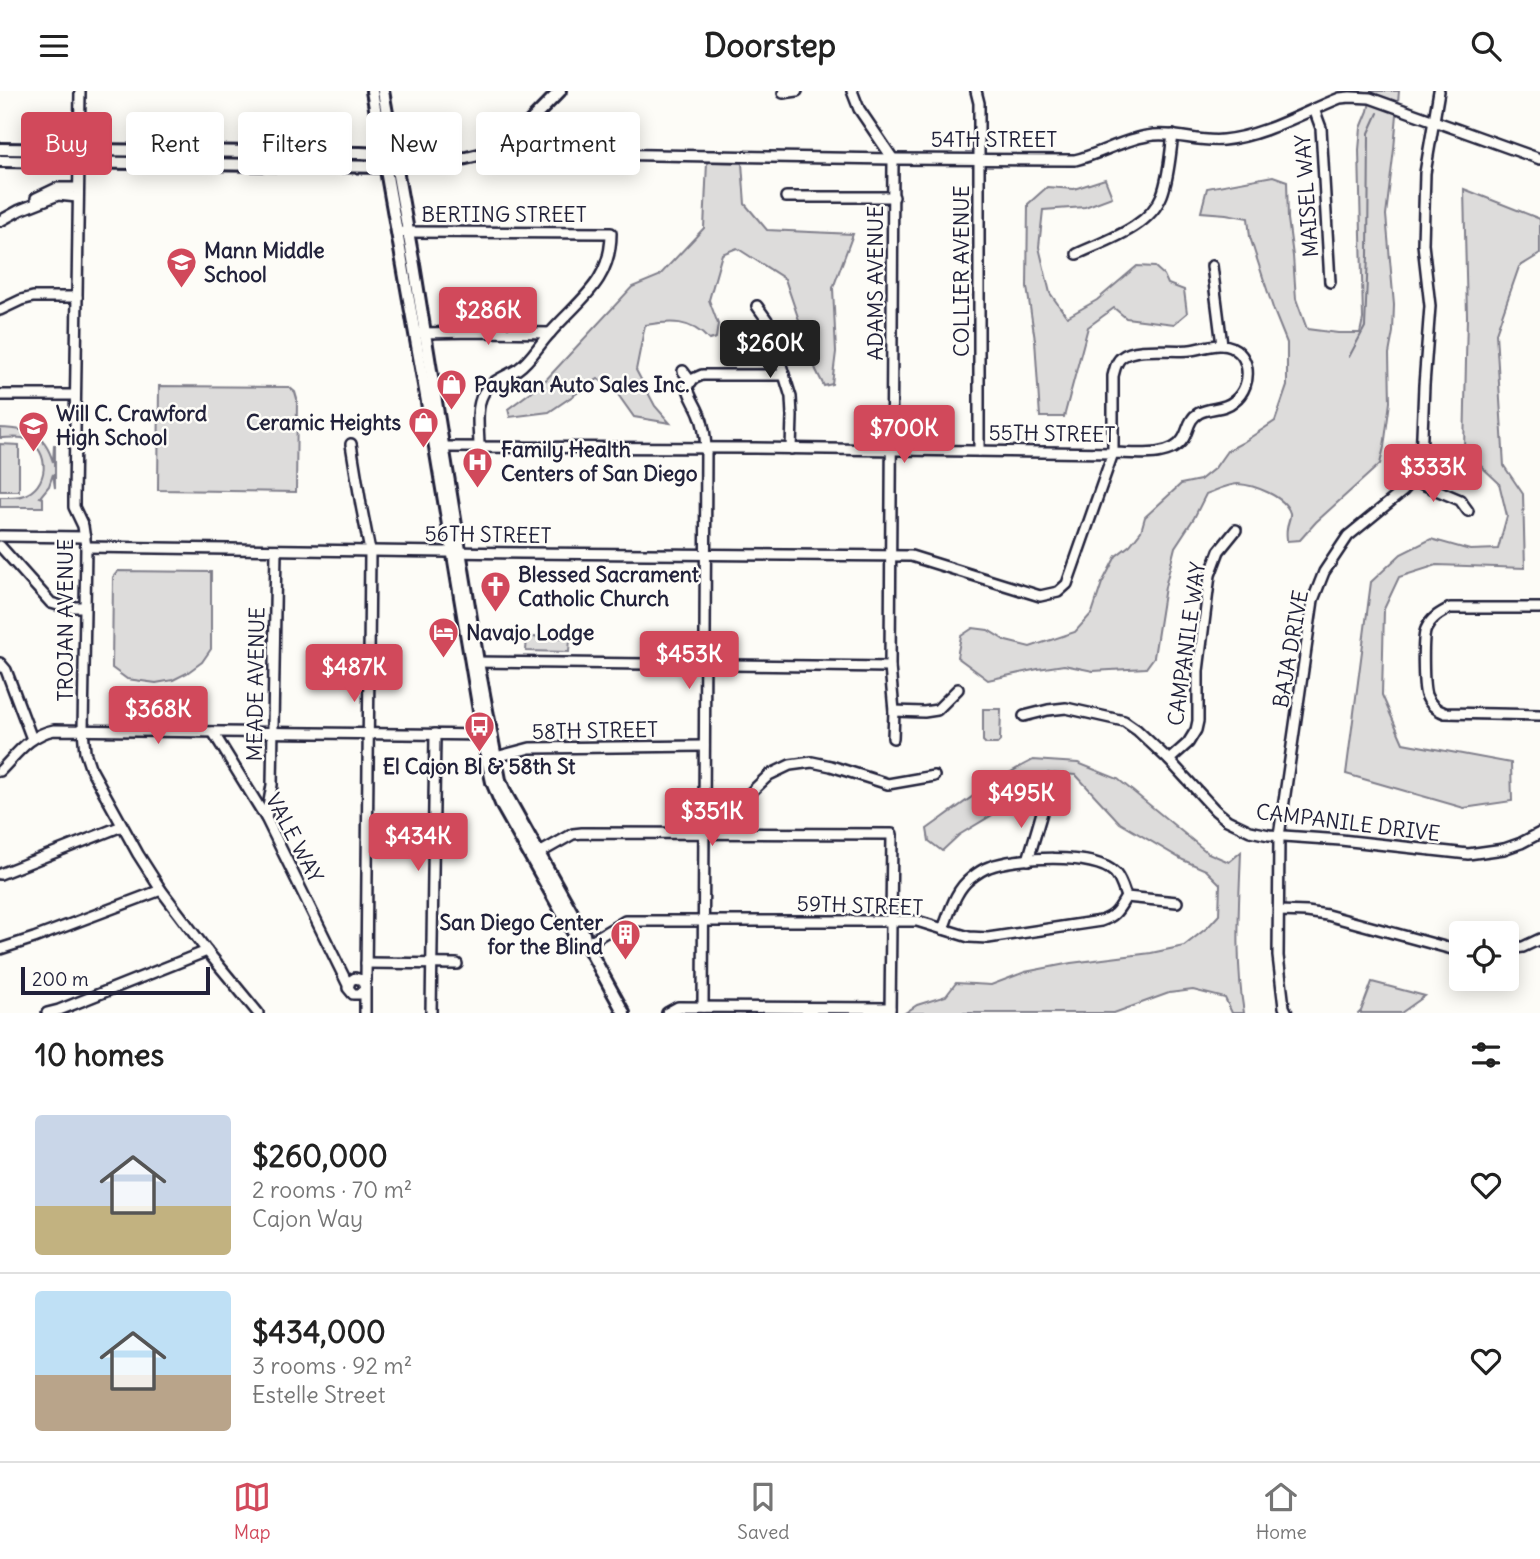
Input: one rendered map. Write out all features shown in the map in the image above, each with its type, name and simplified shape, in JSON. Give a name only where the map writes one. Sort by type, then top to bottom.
[{"type":"main road","points":[[372,91],[375,112]]},
{"type":"main road","points":[[383,91],[385,112]]},
{"type":"main road","points":[[539,112],[560,91]]},
{"type":"main road","points":[[0,149],[21,149]]},
{"type":"main road","points":[[112,150],[366,154]]},
{"type":"main road","points":[[0,161],[21,161]]},
{"type":"main road","points":[[112,162],[366,164]]},
{"type":"main road","points":[[391,175],[491,758],[535,856],[584,934],[586,944],[624,1013]]},
{"type":"street","name":"TROJAN AVENUE","points":[[80,91],[80,112]]},
{"type":"street","points":[[783,93],[797,91]]},
{"type":"street","points":[[852,91],[859,109],[893,159]]},
{"type":"street","name":"COLLIER AVENUE","points":[[976,91],[979,103],[979,451]]},
{"type":"street","points":[[1439,91],[1425,173],[1423,244],[1430,306],[1422,453],[1413,480],[1460,500],[1468,511]]},
{"type":"street","name":"54TH STREET","points":[[640,155],[1075,160],[1118,143],[1149,135],[1221,141],[1258,132],[1340,98],[1350,97],[1370,98],[1540,159]]},
{"type":"street","name":"MAISEL WAY","points":[[1314,109],[1321,128],[1330,282]]},
{"type":"street","points":[[1077,254],[1132,228],[1156,208],[1166,183],[1173,135]]},
{"type":"street","name":"ADAMS AVENUE","points":[[893,159],[890,667],[894,711],[893,738]]},
{"type":"street","name":"TROJAN AVENUE","points":[[78,175],[74,507],[83,526],[86,547],[83,730],[85,752],[90,768],[161,890],[255,1012]]},
{"type":"street","points":[[0,221],[58,195],[77,192]]},
{"type":"street","points":[[786,197],[894,197]]},
{"type":"street","name":"BERTING STREET","points":[[402,232],[611,233],[611,248],[596,285],[550,333]]},
{"type":"street","points":[[1212,266],[1222,345]]},
{"type":"street","points":[[0,310],[33,297],[77,297]]},
{"type":"street","points":[[757,306],[767,320],[791,397],[791,449]]},
{"type":"street","points":[[420,333],[550,333]]},
{"type":"street","points":[[479,447],[479,407],[484,391],[521,367],[550,333]]},
{"type":"street","name":"55TH STREET","points":[[439,447],[1162,453],[1176,448],[1197,414],[1225,407],[1244,393],[1248,376],[1244,360],[1237,351],[1222,345]]},
{"type":"street","name":"56TH STREET","points":[[86,547],[911,556],[1040,596],[1058,592],[1067,584],[1113,453],[1113,376],[1121,357],[1144,351],[1190,350],[1222,345]]},
{"type":"street","points":[[682,371],[691,382]]},
{"type":"street","points":[[703,1007],[706,448],[703,423],[688,393],[687,385],[702,375],[785,375]]},
{"type":"street","points":[[0,395],[75,395]]},
{"type":"street","points":[[351,444],[370,551],[366,980],[362,983],[360,994],[351,989],[352,979],[362,983]]},
{"type":"street","name":"BAJA DRIVE","points":[[1287,1013],[1278,956],[1279,836],[1313,600],[1324,572],[1348,536],[1413,480]]},
{"type":"street","name":"CAMPANILE WAY","points":[[1169,760],[1188,743],[1196,730],[1198,671],[1210,575],[1219,551],[1236,530]]},
{"type":"street","points":[[0,536],[85,537]]},
{"type":"street","points":[[0,546],[51,603],[65,607],[85,607]]},
{"type":"street","name":"MEADE AVENUE","points":[[266,818],[272,785],[276,550]]},
{"type":"street","points":[[1540,608],[1450,608],[1433,619],[1424,635],[1426,696],[1434,706],[1453,715],[1540,715]]},
{"type":"street","points":[[474,662],[890,667]]},
{"type":"street","points":[[0,663],[6,670],[32,739]]},
{"type":"street","points":[[894,711],[937,710],[958,689]]},
{"type":"street","name":"CAMPANILE DRIVE","points":[[1024,716],[1066,708],[1124,721],[1169,760],[1215,810],[1227,820],[1250,831],[1468,854],[1504,849],[1540,833]]},
{"type":"street","points":[[0,771],[41,732],[54,730],[487,734]]},
{"type":"street","name":"VALE WAY","points":[[213,732],[266,818],[364,1013]]},
{"type":"street","points":[[431,1013],[435,734]]},
{"type":"street","name":"58TH STREET","points":[[491,758],[530,748],[704,747]]},
{"type":"street","points":[[704,833],[722,820],[769,775],[790,765],[812,762],[888,784],[934,776]]},
{"type":"street","points":[[1028,860],[1043,809]]},
{"type":"street","points":[[0,874],[122,826]]},
{"type":"street","points":[[535,856],[573,834],[892,834],[890,1011],[678,1007],[667,1013]]},
{"type":"street","points":[[943,929],[958,892],[969,879],[988,867],[1028,860],[1063,858],[1106,867],[1114,871],[1122,883],[1126,897],[1177,902]]},
{"type":"street","points":[[0,949],[34,939],[161,890]]},
{"type":"street","name":"59TH STREET","points":[[586,944],[625,921],[917,921],[969,937],[989,938],[1101,921],[1112,917],[1126,897]]},
{"type":"street","points":[[1279,911],[1326,915],[1449,948]]},
{"type":"street","points":[[1519,947],[1540,939]]},
{"type":"street","points":[[47,1013],[60,1011],[206,951]]},
{"type":"street","name":"VALE WAY","points":[[338,963],[362,983],[364,1013]]},
{"type":"street","points":[[366,963],[457,964]]},
{"type":"shaded area","points":[[1372,91],[1399,91],[1386,215],[1394,305],[1389,354],[1390,402],[1380,464],[1300,540],[1287,541],[1290,513],[1282,501],[1268,493],[1238,484],[1206,494],[1175,547],[1165,587],[1154,657],[1146,668],[1093,671],[1064,665],[988,680],[957,657],[961,636],[973,628],[988,630],[1006,641],[1030,647],[1075,632],[1092,613],[1102,583],[1116,556],[1130,545],[1141,531],[1145,517],[1181,484],[1200,480],[1215,468],[1227,451],[1275,421],[1287,386],[1287,343],[1250,237],[1248,218],[1201,212],[1207,188],[1273,176],[1287,181],[1296,299],[1307,329],[1360,333],[1363,319],[1359,150],[1361,128]]},
{"type":"shaded area","points":[[707,162],[742,163],[745,204],[767,230],[853,234],[833,288],[836,352],[832,384],[824,386],[816,370],[785,279],[737,248],[722,254],[709,300],[718,324],[716,338],[709,340],[695,328],[680,323],[645,325],[636,370],[655,406],[670,423],[634,417],[614,389],[598,379],[549,412],[510,417],[508,409],[543,383],[632,287],[659,276],[704,228]]},
{"type":"shaded area","points":[[1105,179],[1112,197],[1085,207],[1043,210],[1039,247],[1050,293],[1067,317],[1097,300],[1137,266],[1155,267],[1164,275],[1168,284],[1184,290],[1187,313],[1174,324],[1126,318],[1114,308],[1088,327],[1064,417],[1040,417],[1035,340],[1027,287],[1028,204],[1047,187],[1074,189]]},
{"type":"shaded area","points":[[1464,189],[1540,219],[1540,254],[1519,267],[1496,333],[1504,466],[1523,494],[1525,568],[1437,565],[1399,577],[1384,609],[1382,695],[1403,743],[1511,763],[1512,801],[1464,808],[1346,774],[1371,582],[1401,554],[1431,539],[1470,550],[1498,549],[1507,516],[1499,483],[1464,450],[1467,316]]},
{"type":"shaded area","points":[[159,386],[289,387],[295,392],[297,399],[296,492],[158,490]]},
{"type":"shaded area","points":[[0,428],[34,434],[45,444],[53,462],[55,445],[55,488],[53,474],[49,486],[40,497],[43,498],[43,507],[0,507],[0,497],[21,496],[35,488],[43,473],[44,464],[38,448],[31,442],[22,438],[0,438]]},
{"type":"shaded area","points":[[0,444],[19,445],[19,491],[0,491]]},
{"type":"shaded area","points":[[118,571],[211,572],[211,649],[202,662],[173,680],[156,683],[127,679],[112,668],[113,577]]},
{"type":"shaded area","points":[[527,637],[570,638],[569,652],[526,651]]},
{"type":"shaded area","points":[[983,709],[1001,709],[1000,741],[997,744],[986,744],[983,741]]},
{"type":"shaded area","points":[[1033,760],[1078,763],[1118,779],[1208,853],[1229,862],[1241,852],[1239,953],[1244,1013],[1232,1013],[1225,998],[1193,990],[1169,993],[1114,1013],[905,1013],[917,1005],[946,996],[956,983],[991,985],[1025,972],[1184,946],[1219,915],[1220,884],[1206,870],[1183,860],[1120,823],[1076,775],[1047,773],[1013,783],[997,800],[992,815],[959,835],[942,851],[929,841],[927,829],[992,784]]},
{"type":"shaded area","points":[[1372,982],[1425,996],[1401,1013],[1359,1013]]},
{"type":"waterway","points":[[1349,357],[1365,327],[1369,133],[1378,113]]},
{"type":"place","name":"Mann Middle School","points":[[181,290]]},
{"type":"place","name":"Paykan Auto Sales Inc.","points":[[451,412]]},
{"type":"place","name":"Ceramic Heights","points":[[424,450]]},
{"type":"place","name":"Will C. Crawford High School","points":[[33,453]]},
{"type":"place","name":"Family Health Centers of San Diego","points":[[478,489]]},
{"type":"place","name":"Blessed Sacrament Catholic Church","points":[[495,614]]},
{"type":"place","name":"Navajo Lodge","points":[[443,660]]},
{"type":"place","name":"El Cajon Bl & 58th St","points":[[479,754]]},
{"type":"place","name":"San Diego Center for the Blind","points":[[626,962]]}]
